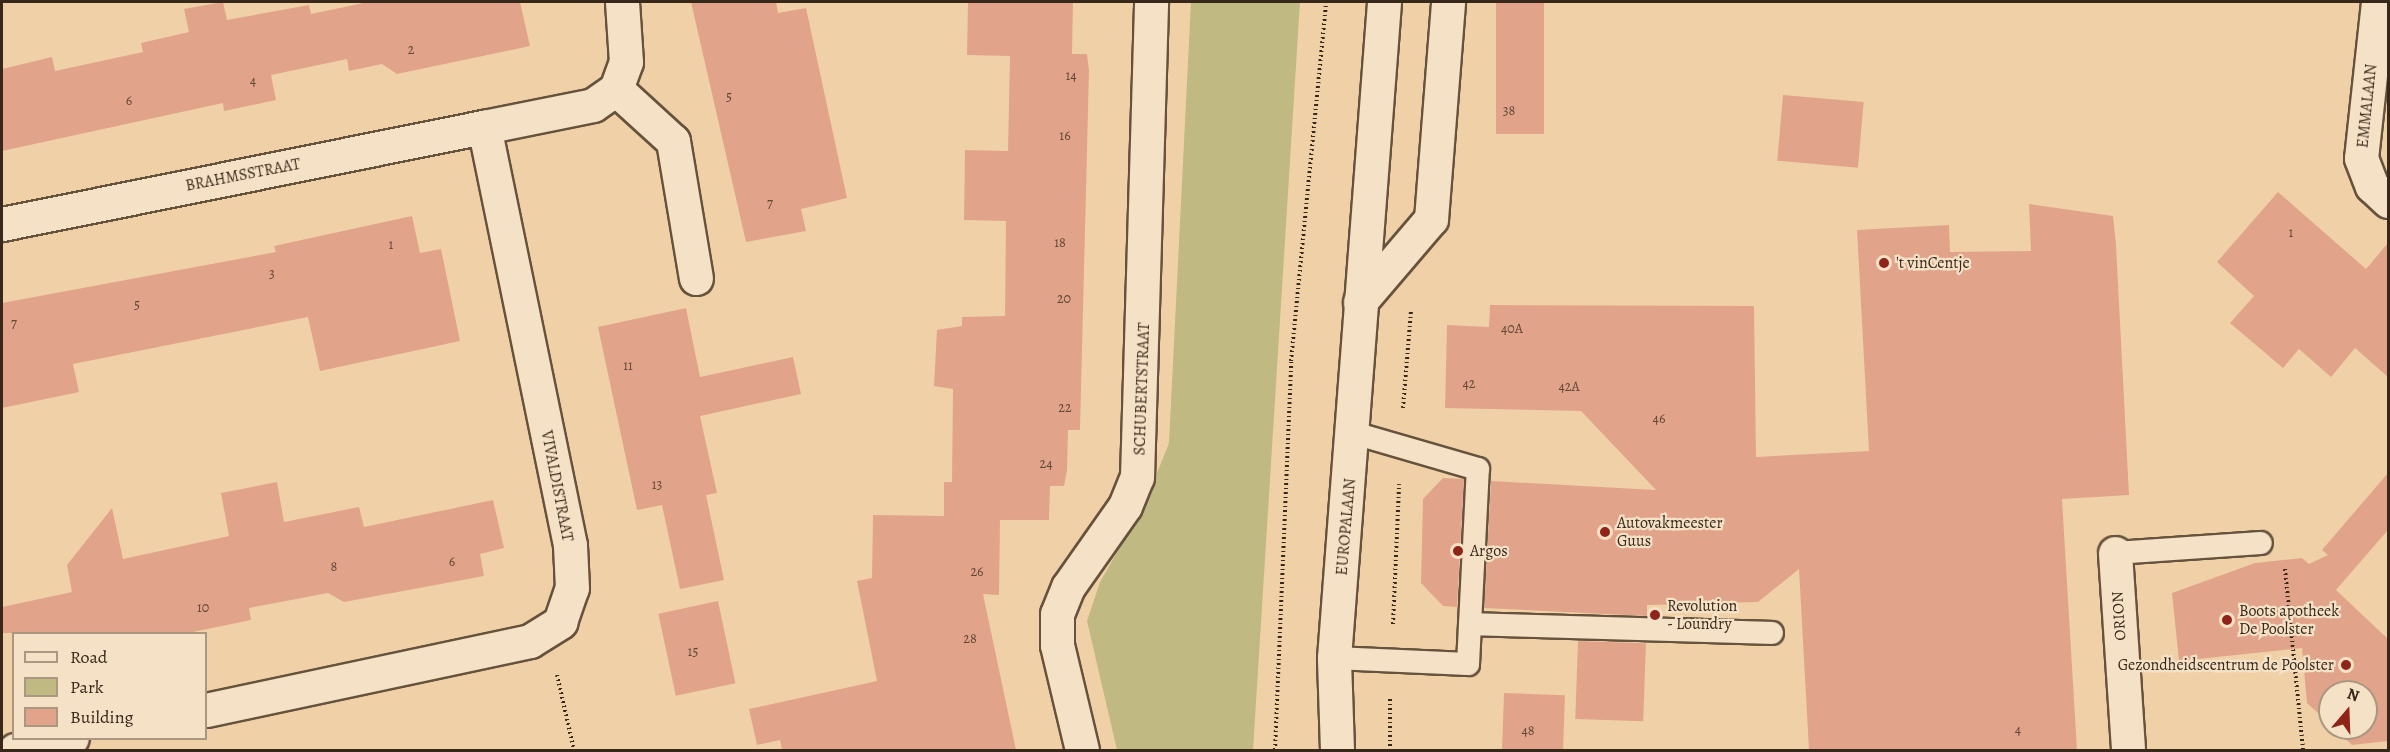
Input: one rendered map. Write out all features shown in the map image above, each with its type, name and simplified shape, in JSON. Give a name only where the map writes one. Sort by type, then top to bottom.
[{"type":"street","points":[[484,127],[593,105],[616,89],[626,63],[622,2]]},
{"type":"street","name":"SCHUBERTSTRAAT","points":[[1082,750],[1057,645],[1057,614],[1068,587],[1125,506],[1137,477],[1151,2]]},
{"type":"street","name":"EUROPALAAN","points":[[1336,750],[1334,658],[1354,433],[1360,303],[1384,2]]},
{"type":"street","points":[[1360,303],[1431,219],[1448,2]]},
{"type":"street","name":"EMMALAAN","points":[[2378,2],[2361,158],[2372,186],[2388,201]]},
{"type":"street","points":[[616,89],[674,141],[696,278]]},
{"type":"street","name":"BRAHMSSTRAAT","points":[[2,224],[484,127]]},
{"type":"street","name":"VIVALDISTRAAT","points":[[207,710],[530,641],[560,622],[572,588],[570,545],[484,127]]},
{"type":"street","name":"ORION","points":[[2115,554],[2128,750]]},
{"type":"street","points":[[15,750],[62,740]]},
{"type":"lane","points":[[1334,658],[1468,664],[1478,469],[1354,433]]},
{"type":"lane","points":[[2115,554],[2261,543]]},
{"type":"lane","points":[[1470,624],[1772,633]]},
{"type":"path","points":[[1275,750],[1292,361],[1326,2]]},
{"type":"path","points":[[2261,543],[2285,561],[2303,750]]},
{"type":"path","points":[[547,630],[574,750]]},
{"type":"green space","points":[[1191,2],[1300,2],[1253,750],[1117,750],[1087,621],[1100,582],[1145,503],[1169,443]]},
{"type":"building","points":[[223,2],[227,20],[309,5],[311,14],[368,2],[520,2],[530,46],[397,74],[382,64],[349,71],[347,59],[271,75],[276,100],[224,111],[223,103],[2,151],[2,69],[52,57],[55,71],[143,52],[141,43],[189,32],[184,9]]},
{"type":"building","points":[[691,2],[776,2],[778,13],[806,8],[847,198],[801,209],[806,231],[746,242]]},
{"type":"building","points":[[968,2],[1073,2],[1072,54],[1087,54],[1089,71],[1080,430],[1068,430],[1067,470],[1064,486],[1050,486],[1049,520],[1000,520],[999,595],[983,594],[1016,750],[782,750],[780,740],[757,745],[749,709],[877,681],[857,581],[872,578],[873,515],[944,516],[944,482],[952,482],[953,389],[934,386],[937,330],[962,326],[962,317],[1005,316],[1006,221],[964,220],[965,150],[1008,151],[1010,56],[967,55]]},
{"type":"building","points":[[1496,2],[1544,2],[1544,134],[1496,134]]},
{"type":"building","points":[[1783,95],[1864,102],[1858,168],[1777,161]]},
{"type":"building","points":[[2278,192],[2366,269],[2388,243],[2388,377],[2355,348],[2331,377],[2299,349],[2283,368],[2230,323],[2254,296],[2217,262]]},
{"type":"building","points":[[2029,204],[2113,216],[2116,245],[2129,495],[2062,499],[2077,750],[1809,750],[1799,569],[1758,602],[1647,605],[1647,616],[1484,608],[1491,481],[1656,490],[1581,411],[1445,408],[1447,325],[1489,327],[1490,305],[1754,306],[1756,457],[1869,451],[1857,230],[1949,225],[1950,252],[2031,251]]},
{"type":"building","points":[[412,216],[420,253],[441,249],[460,341],[320,371],[308,317],[73,364],[79,392],[2,408],[2,303],[276,252],[274,246]]},
{"type":"building","points":[[686,308],[700,377],[793,357],[801,394],[700,416],[717,493],[706,495],[724,580],[680,589],[662,505],[637,510],[598,327]]},
{"type":"building","points":[[2388,473],[2388,530],[2336,590],[2388,639],[2388,741],[2352,745],[2347,740],[2378,740],[2378,680],[2318,680],[2318,713],[2307,703],[2302,648],[2179,661],[2172,593],[2255,563],[2302,558],[2309,564],[2328,555],[2322,550]]},
{"type":"building","points":[[1443,478],[1464,479],[1457,607],[1443,606],[1421,583],[1423,499]]},
{"type":"building","points":[[277,482],[284,522],[359,507],[364,527],[493,500],[504,548],[480,554],[484,576],[344,602],[328,593],[249,608],[251,620],[193,632],[2,633],[2,607],[72,592],[67,565],[112,508],[123,559],[229,536],[221,493]]},
{"type":"building","points":[[718,601],[735,683],[676,696],[658,614]]},
{"type":"building","points":[[1578,641],[1646,643],[1643,721],[1575,719]]},
{"type":"building","points":[[1504,693],[1565,695],[1563,750],[1502,750]]},
{"type":"place","name":"'t vinCentje","points":[[1884,263]]},
{"type":"place","name":"Autovakmeester Guus","points":[[1605,532]]},
{"type":"place","name":"Argos","points":[[1458,551]]},
{"type":"place","name":"Revolution - Loundry","points":[[1655,615]]},
{"type":"place","name":"Boots apotheek De Poolster","points":[[2227,620]]},
{"type":"place","name":"Gezondheidscentrum de Poolster","points":[[2346,665]]}]
